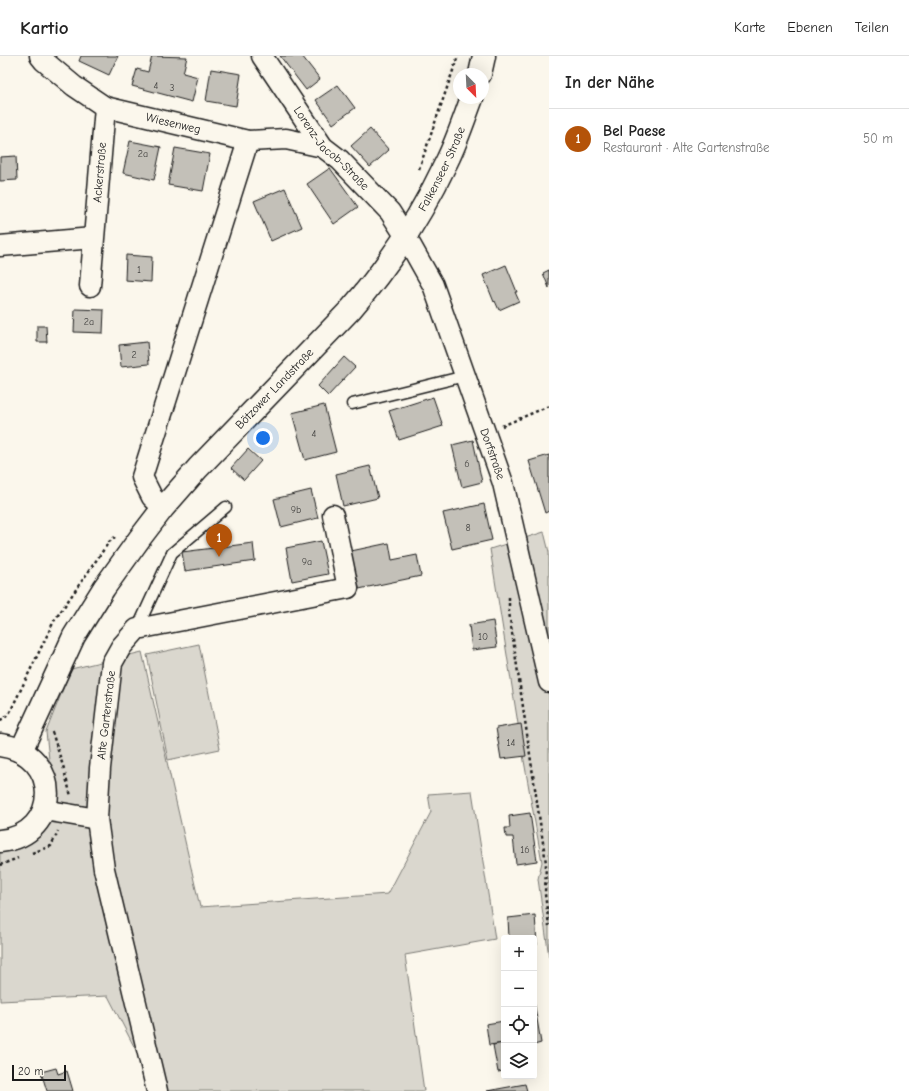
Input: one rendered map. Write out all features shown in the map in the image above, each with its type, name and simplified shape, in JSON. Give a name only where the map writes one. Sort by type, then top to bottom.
[{"type":"main road","points":[[481,68],[484,56]]},
{"type":"main road","name":"Falkenseer Straße","points":[[406,237],[448,160],[470,104]]},
{"type":"main road","name":"Bötzower Landstraße","points":[[21,751],[74,636],[104,588],[140,538],[163,508],[198,468],[351,309],[371,286],[406,237]]},
{"type":"main road","points":[[0,745],[21,751],[31,757],[44,776],[46,788],[44,810],[38,820],[26,832],[10,840],[0,841]]},
{"type":"street","name":"Wiesenweg","points":[[40,56],[74,86],[105,107],[248,140],[286,139],[323,147]]},
{"type":"street","name":"Lorenz-Jacob-Straße","points":[[262,56],[323,147],[340,160],[385,208],[406,237]]},
{"type":"street","name":"Ackerstraße","points":[[90,286],[105,107]]},
{"type":"street","points":[[163,508],[152,497],[142,477],[248,140]]},
{"type":"street","name":"Dorfstraße","points":[[406,237],[432,285],[503,483],[549,682]]},
{"type":"street","points":[[0,246],[93,238]]},
{"type":"street","points":[[137,629],[348,588],[333,515]]},
{"type":"street","name":"Alte Gartenstraße","points":[[137,629],[121,647],[112,663],[100,768],[97,819],[104,869],[157,1091]]},
{"type":"street","points":[[44,810],[97,819]]},
{"type":"lane","points":[[352,404],[465,376]]},
{"type":"lane","points":[[137,629],[172,553],[226,507]]},
{"type":"path","points":[[417,172],[458,56]]},
{"type":"path","points":[[486,433],[549,406]]},
{"type":"path","points":[[509,596],[509,612],[546,863],[545,894],[549,926]]},
{"type":"shaded area","points":[[544,532],[549,552],[549,957],[538,879],[542,862],[523,755],[490,549]]},
{"type":"shaded area","points":[[199,644],[220,749],[168,760],[147,655]]},
{"type":"shaded area","points":[[142,652],[200,907],[388,894],[431,812],[428,794],[472,791],[495,939],[405,955],[424,1091],[157,1091],[108,996],[0,1001],[0,846],[54,805],[46,732],[71,669]]},
{"type":"building","points":[[81,56],[118,56],[109,75],[79,61]]},
{"type":"building","points":[[152,56],[187,57],[183,73],[198,77],[192,102],[132,86],[137,69],[148,72]]},
{"type":"building","points":[[280,56],[302,56],[320,79],[306,90]]},
{"type":"building","points":[[211,69],[241,74],[236,106],[206,101]]},
{"type":"building","points":[[338,85],[355,108],[333,124],[316,100]]},
{"type":"building","points":[[370,129],[389,150],[370,167],[351,146]]},
{"type":"building","points":[[130,141],[161,147],[154,180],[123,173]]},
{"type":"building","points":[[175,148],[210,154],[203,191],[168,185]]},
{"type":"building","points":[[16,156],[17,180],[0,181],[0,157]]},
{"type":"building","points":[[330,168],[358,207],[334,224],[307,184]]},
{"type":"building","points":[[285,188],[302,227],[271,241],[254,201]]},
{"type":"building","points":[[126,255],[152,257],[151,282],[125,280]]},
{"type":"building","points":[[506,265],[519,301],[499,310],[495,301],[494,302],[483,275]]},
{"type":"building","points":[[549,270],[549,288],[543,273]]},
{"type":"building","points":[[75,309],[104,310],[103,333],[74,332]]},
{"type":"building","points":[[37,326],[46,326],[47,342],[37,342]]},
{"type":"building","points":[[147,342],[149,364],[121,367],[119,345]]},
{"type":"building","points":[[344,357],[355,367],[328,396],[318,386]]},
{"type":"building","points":[[433,397],[443,426],[399,440],[389,411]]},
{"type":"building","points":[[324,405],[336,452],[305,460],[292,413]]},
{"type":"building","points":[[473,440],[482,482],[462,487],[452,445]]},
{"type":"building","points":[[248,449],[261,461],[244,480],[231,468]]},
{"type":"building","points":[[549,455],[549,511],[545,513],[529,461]]},
{"type":"building","points":[[370,466],[378,498],[343,506],[336,474]]},
{"type":"building","points":[[311,490],[318,518],[281,527],[274,499]]},
{"type":"building","points":[[484,504],[492,540],[452,549],[443,513]]},
{"type":"building","points":[[321,541],[328,574],[292,581],[286,548]]},
{"type":"building","points":[[253,543],[255,561],[185,571],[182,552]]},
{"type":"building","points":[[389,543],[392,560],[417,555],[421,576],[359,589],[351,551]]},
{"type":"building","points":[[493,621],[497,647],[472,650],[469,625]]},
{"type":"building","points":[[521,724],[526,756],[501,759],[496,728]]},
{"type":"building","points":[[530,813],[537,861],[516,864],[513,837],[506,837],[505,828],[510,828],[509,816]]},
{"type":"building","points":[[535,915],[536,935],[509,935],[508,918]]},
{"type":"building","points":[[537,1019],[541,1043],[537,1044]]},
{"type":"building","points":[[501,1022],[501,1043],[489,1045],[486,1024]]},
{"type":"building","points":[[501,1044],[501,1072],[498,1072],[493,1045]]},
{"type":"building","points":[[56,1068],[58,1074],[67,1071],[73,1091],[47,1091],[41,1072]]},
{"type":"building","points":[[525,1084],[527,1091],[487,1091]]},
{"type":"place","name":"Bel Paese","points":[[219,557]]}]
